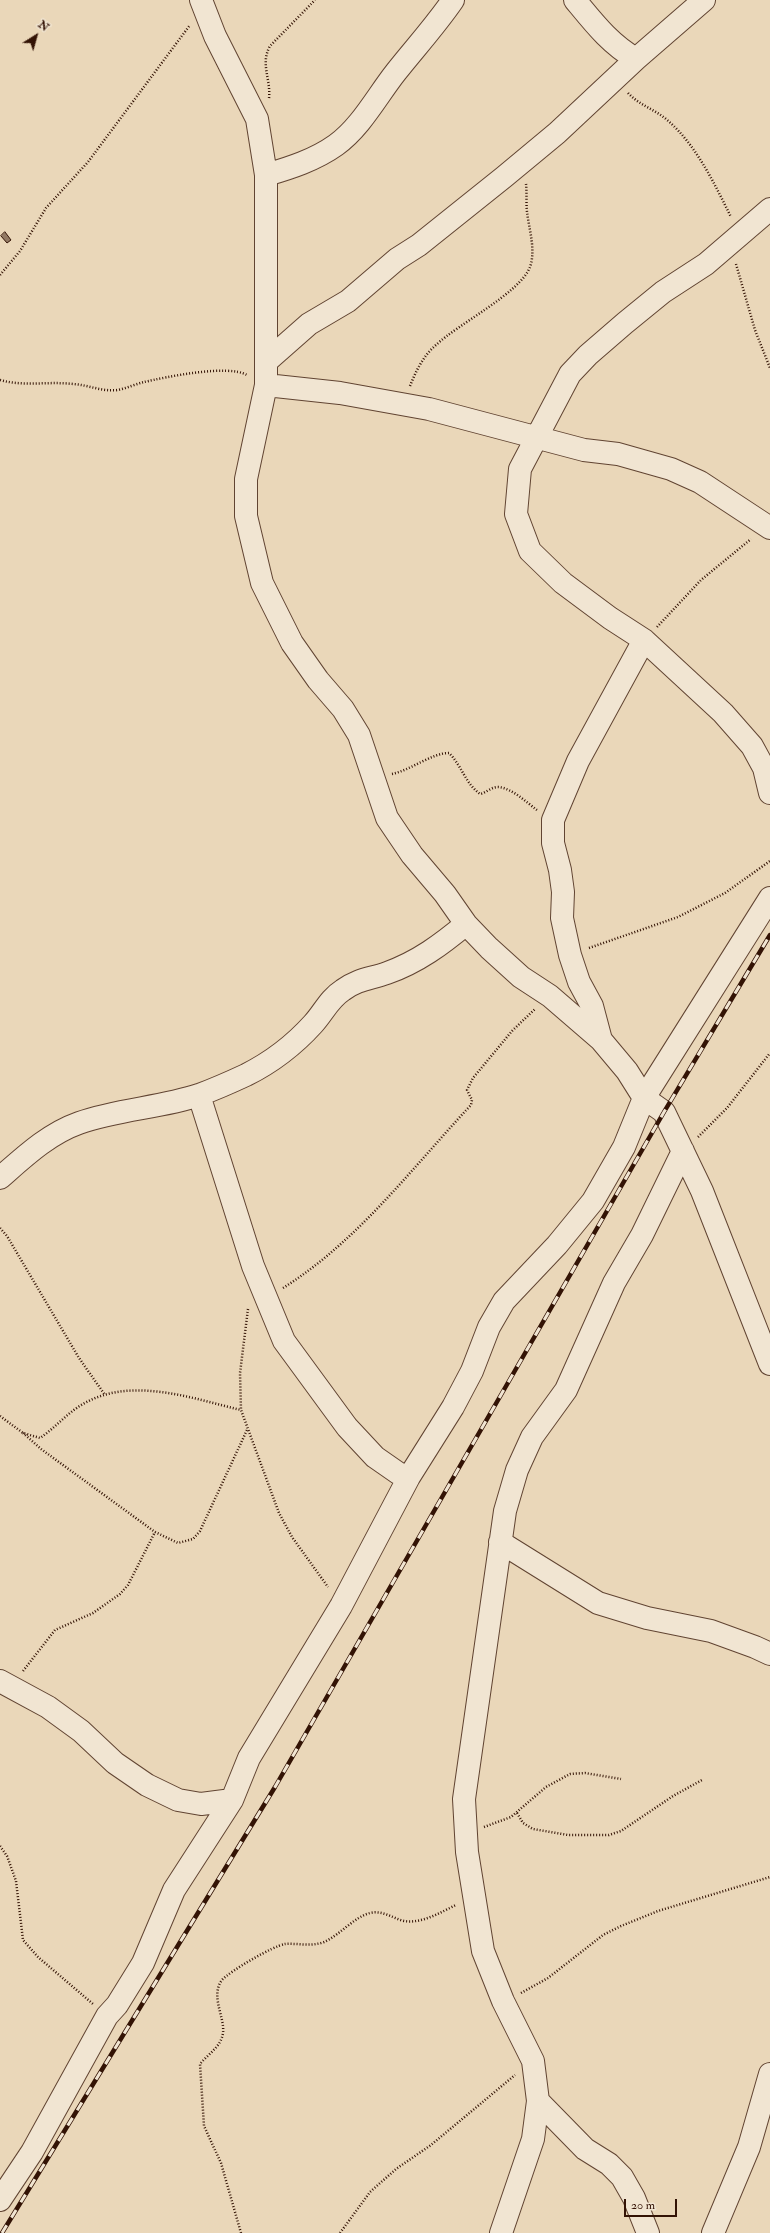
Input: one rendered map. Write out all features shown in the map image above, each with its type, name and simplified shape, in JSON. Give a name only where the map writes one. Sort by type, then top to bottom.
[{"type":"street","points":[[266,175],[292,168],[336,145],[356,126],[384,87],[453,0]]},
{"type":"street","points":[[575,0],[607,38],[620,50],[636,59]]},
{"type":"street","points":[[268,361],[309,324],[348,301],[377,275],[419,244],[527,158],[636,59],[704,0]]},
{"type":"street","points":[[202,3],[215,36],[257,119],[266,175],[268,361],[266,385],[246,478],[246,516],[262,583],[292,643],[318,680],[343,710],[359,735],[387,818],[412,854],[445,894],[466,924],[489,948],[521,977],[550,996],[601,1040],[627,1071],[644,1098],[664,1112],[711,1212],[770,1364]]},
{"type":"street","points":[[770,209],[706,264],[663,292],[588,355],[570,374],[520,469],[516,514],[530,551],[563,583],[610,618],[644,640],[700,691],[752,746],[764,768],[770,793]]},
{"type":"street","points":[[266,385],[340,393],[429,409],[584,450],[618,454],[671,469],[700,482],[769,527]]},
{"type":"street","points":[[601,1040],[592,1006],[579,982],[570,954],[562,918],[563,892],[560,870],[552,843],[553,820],[578,761],[644,640]]},
{"type":"street","points":[[0,2200],[32,2152],[107,2016],[117,2005],[143,1962],[174,1890],[232,1800],[249,1758],[341,1606],[409,1477],[453,1407],[472,1371],[489,1327],[504,1300],[557,1245],[593,1201],[624,1147],[644,1098],[770,898]]},
{"type":"street","points":[[0,1178],[44,1141],[78,1124],[121,1112],[199,1095],[247,1074],[280,1056],[314,1023],[329,1001],[342,990],[359,980],[387,974],[414,961],[436,949],[466,924]]},
{"type":"street","points":[[199,1095],[248,1253],[258,1300],[284,1341],[347,1427],[375,1457],[398,1473],[409,1477]]},
{"type":"street","points":[[501,2233],[533,2139],[538,2101],[533,2061],[502,2001],[482,1951],[467,1852],[464,1799],[505,1510],[517,1470],[532,1437],[566,1390],[614,1283],[642,1235],[683,1151]]},
{"type":"street","points":[[500,1542],[598,1603],[647,1618],[711,1631],[770,1654]]},
{"type":"street","points":[[7,1684],[48,1707],[81,1731],[115,1763],[147,1785],[178,1800],[201,1804],[232,1800]]},
{"type":"street","points":[[713,2233],[749,2147],[770,2074]]},
{"type":"street","points":[[538,2101],[585,2149],[609,2164],[622,2177],[634,2198],[648,2233]]},
{"type":"path","points":[[257,119],[269,100],[270,90],[264,66],[266,53],[270,46],[315,0]]},
{"type":"path","points":[[0,275],[20,252],[46,208],[88,162],[202,3]]},
{"type":"path","points":[[619,76],[624,88],[634,99],[665,118],[679,131],[711,176],[733,220],[755,330],[770,368]]},
{"type":"path","points":[[403,404],[418,367],[435,345],[506,293],[520,280],[529,267],[532,254],[527,211],[527,158]]},
{"type":"path","points":[[0,380],[15,384],[89,385],[103,391],[119,390],[160,379],[224,370],[244,373],[266,385]]},
{"type":"path","points":[[644,640],[701,580],[769,527]]},
{"type":"path","points":[[374,776],[404,771],[439,753],[449,753],[457,761],[472,788],[480,794],[496,787],[501,788],[515,794],[553,820]]},
{"type":"path","points":[[570,954],[678,917],[725,893],[770,861]]},
{"type":"path","points":[[341,1606],[292,1537],[279,1513],[247,1430],[241,1410],[240,1373],[258,1300],[314,1268],[401,1185],[471,1105],[472,1100],[467,1090],[473,1078],[523,1019],[550,996]]},
{"type":"path","points":[[683,1151],[727,1108],[770,1053]]},
{"type":"path","points":[[0,1228],[7,1236],[79,1358],[105,1395]]},
{"type":"path","points":[[23,1434],[40,1438],[79,1407],[105,1395],[131,1390],[174,1394],[241,1410]]},
{"type":"path","points":[[0,1416],[41,1449],[155,1532],[178,1543],[193,1539],[207,1517],[247,1430]]},
{"type":"path","points":[[7,1684],[55,1630],[93,1613],[120,1594],[128,1585],[155,1532]]},
{"type":"path","points":[[466,1830],[505,1821],[517,1813],[546,1787],[570,1774],[585,1773],[621,1779]]},
{"type":"path","points":[[517,1813],[523,1823],[533,1829],[568,1835],[609,1835],[621,1832],[673,1796],[702,1780]]},
{"type":"path","points":[[0,1846],[7,1856],[16,1880],[23,1940],[38,1958],[107,2016]]},
{"type":"path","points":[[502,2001],[548,1978],[593,1943],[620,1926],[658,1911],[770,1877]]},
{"type":"path","points":[[241,2233],[221,2163],[204,2126],[202,2112],[200,2064],[215,2050],[223,2033],[218,2001],[218,1990],[221,1982],[228,1975],[272,1948],[283,1944],[311,1945],[323,1942],[351,1925],[361,1916],[370,1913],[382,1912],[404,1921],[413,1921],[427,1918],[474,1896]]},
{"type":"path","points":[[340,2233],[370,2192],[391,2173],[431,2145],[533,2061]]},
{"type":"building","points":[[5,232],[11,240],[7,243],[1,236]]},
{"type":"railway","points":[[2,2233],[275,1787],[664,1112],[770,935]]}]
